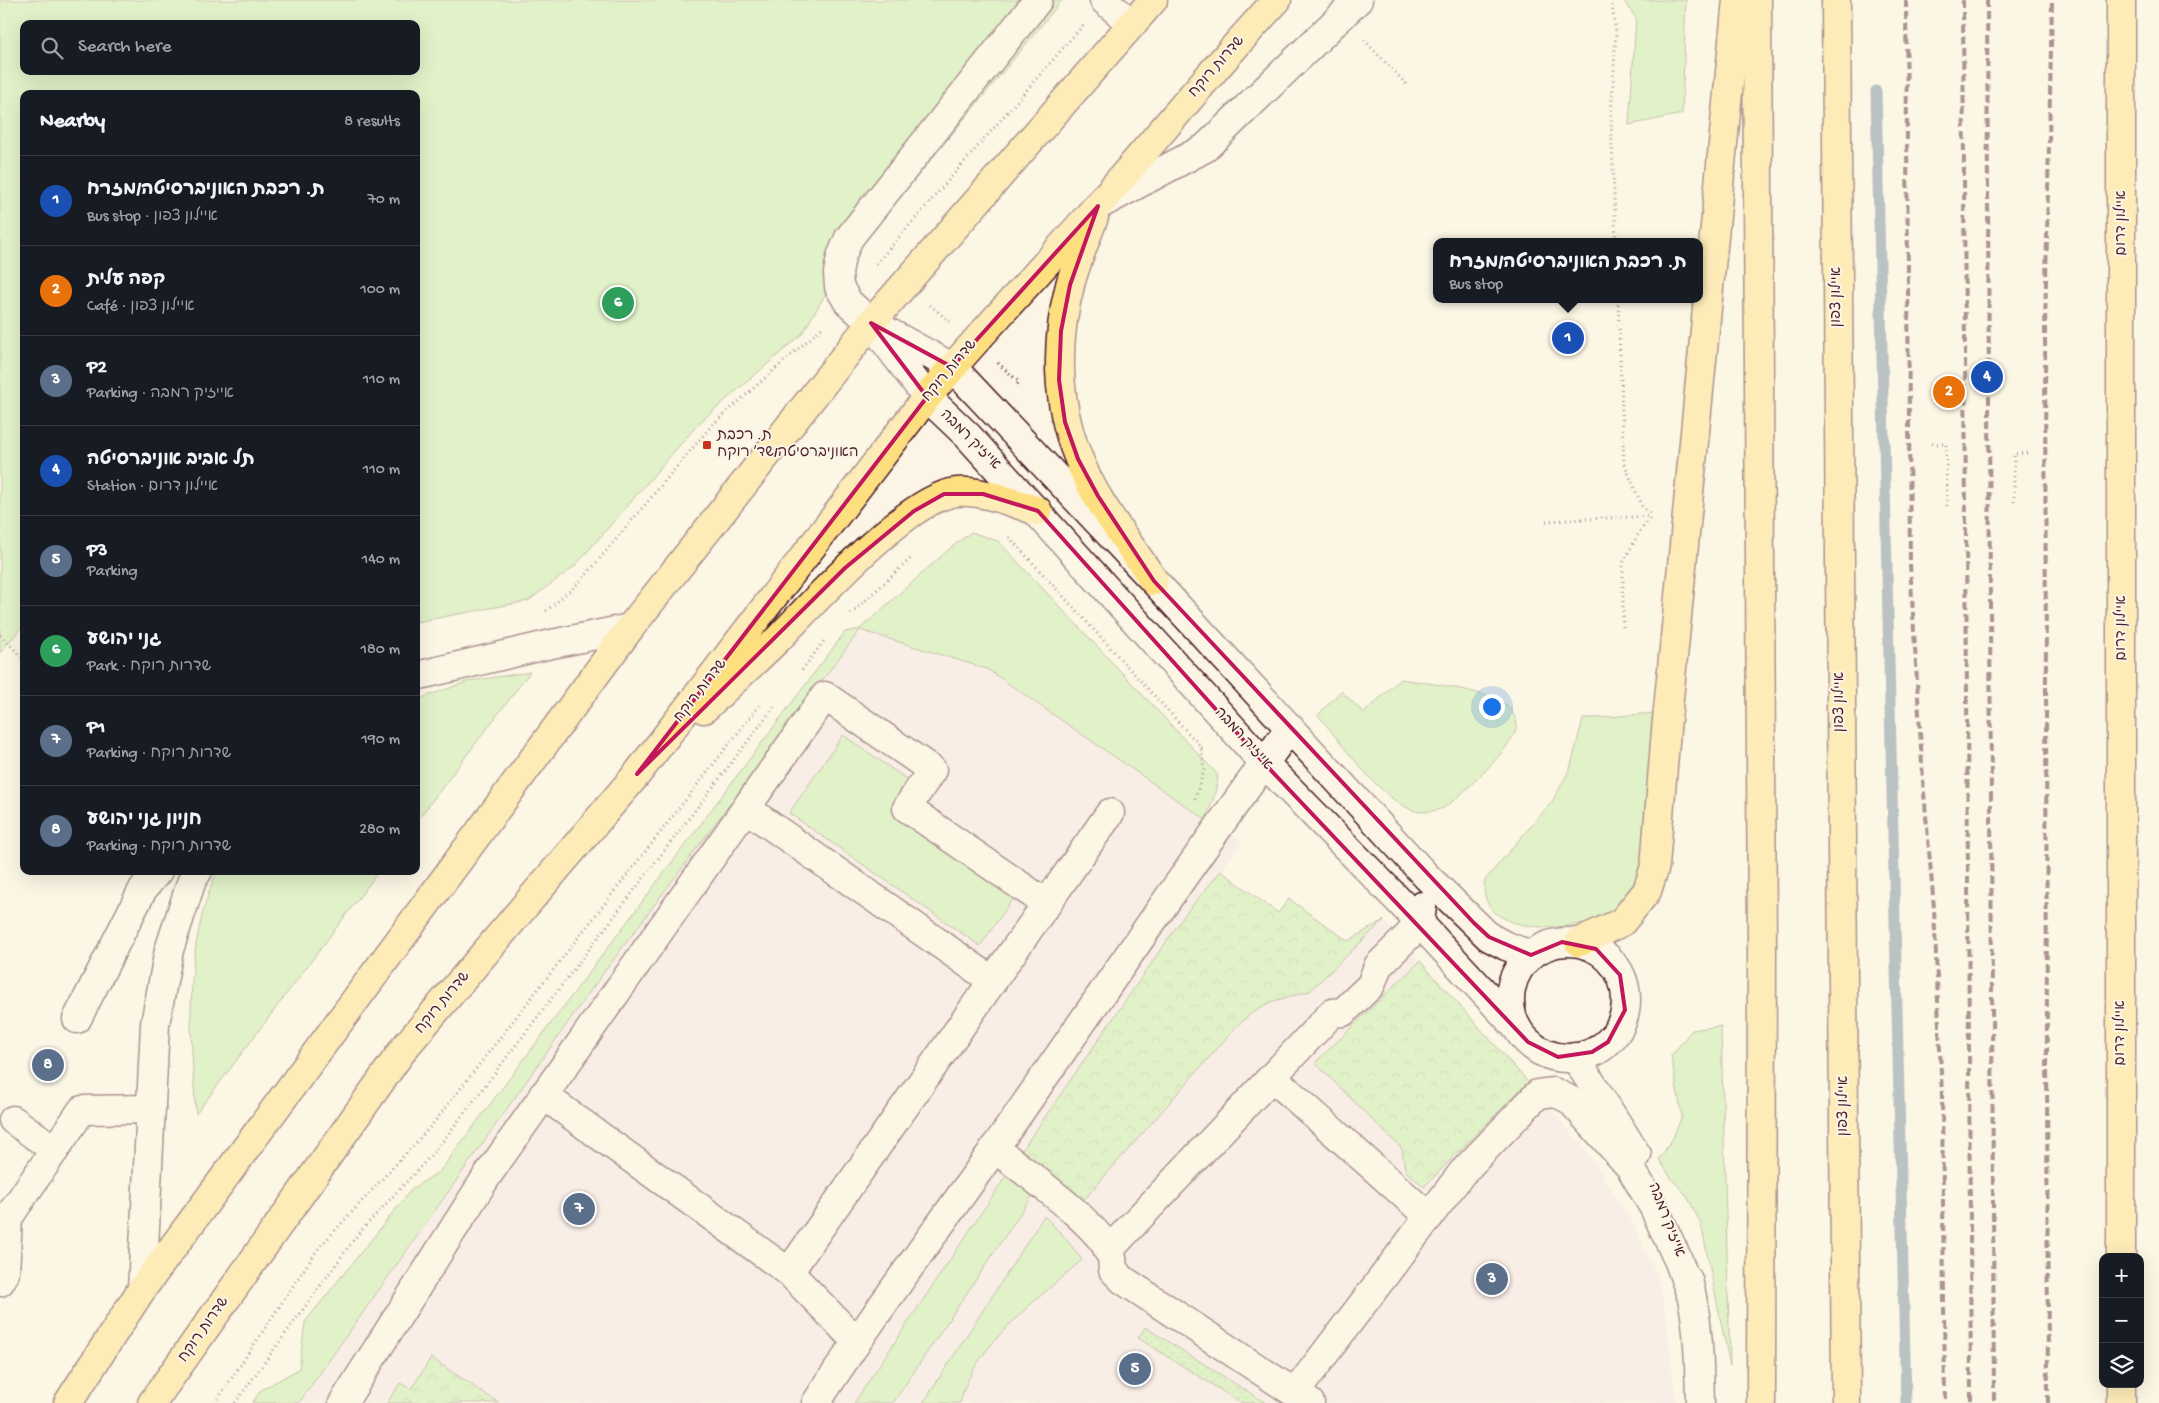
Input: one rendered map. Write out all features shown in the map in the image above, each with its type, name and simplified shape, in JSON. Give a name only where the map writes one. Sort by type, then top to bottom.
[{"type":"main road","points":[[68,1403],[142,1289],[630,628],[871,323],[1153,0]]},
{"type":"main road","name":"שדרות רוקח","points":[[152,1403],[406,1048],[637,774],[927,397],[1098,206],[1236,43],[1277,0]]},
{"type":"main road","points":[[1578,942],[1622,922],[1647,891],[1655,866],[1666,730],[1737,0]]},
{"type":"main road","points":[[1757,0],[1762,947],[1761,1403]]},
{"type":"main road","name":"איילון צפון","points":[[1836,0],[1835,133],[1846,1403]]},
{"type":"main road","name":"איילון דרום","points":[[2121,0],[2123,113],[2121,1253]]},
{"type":"main road","points":[[1098,206],[1070,285],[1061,331],[1059,380],[1066,422],[1078,459],[1098,496],[1154,580]]},
{"type":"main road","points":[[637,774],[778,638],[845,568],[914,511],[944,494],[957,492],[983,494],[1038,511]]},
{"type":"main road","points":[[2121,1388],[2121,1403]]},
{"type":"street","points":[[1038,0],[849,238],[841,257],[839,287],[848,302],[871,323],[952,367],[1154,580],[1427,876],[1489,937],[1506,946],[1531,955]]},
{"type":"street","points":[[1104,0],[1132,24]]},
{"type":"street","points":[[1098,206],[1205,148],[1350,8]]},
{"type":"street","name":"אייזיק רמבה","points":[[871,323],[927,397],[968,436],[1264,762],[1400,902],[1517,1028]]},
{"type":"street","points":[[420,675],[547,645],[630,628]]},
{"type":"street","points":[[343,1403],[487,1176],[825,696],[932,770],[907,808],[1047,904]]},
{"type":"street","points":[[816,1403],[856,1341],[994,1148],[1183,875],[1290,728]]},
{"type":"street","points":[[747,809],[993,981]]},
{"type":"street","points":[[789,1272],[1110,813]]},
{"type":"street","points":[[77,1019],[143,889],[155,875]]},
{"type":"street","points":[[142,1289],[155,1024],[169,950],[195,875]]},
{"type":"street","points":[[1400,902],[1427,876]]},
{"type":"street","points":[[1108,1251],[1332,1013],[1343,1012],[1371,985],[1378,966],[1420,924],[1427,876]]},
{"type":"street","points":[[1562,942],[1578,942],[1596,948],[1610,960],[1620,974],[1625,992],[1625,1010],[1619,1027],[1608,1042],[1592,1052],[1575,1057],[1558,1057],[1542,1052],[1528,1042],[1517,1028],[1511,1014],[1510,997],[1512,982],[1520,967],[1531,955],[1545,946],[1562,942]]},
{"type":"street","name":"אייזיק רמבה","points":[[1575,1057],[1646,1168],[1678,1250],[1692,1298],[1699,1360],[1700,1403]]},
{"type":"street","points":[[1272,1077],[1429,1217]]},
{"type":"street","points":[[994,1148],[1063,1200],[1108,1251],[1112,1257],[1113,1270],[1123,1280],[1302,1398],[1462,1173],[1538,1094],[1554,1092],[1570,1100],[1630,1167],[1654,1208],[1679,1262],[1692,1298]]},
{"type":"street","points":[[543,1096],[789,1272],[856,1341]]},
{"type":"street","points":[[0,1282],[6,1273],[8,1218],[82,1110],[151,1109]]},
{"type":"street","points":[[13,1120],[55,1150]]},
{"type":"path","points":[[1611,0],[1616,32],[1611,117],[1616,238]]},
{"type":"path","points":[[1350,8],[1408,85]]},
{"type":"path","points":[[1618,303],[1624,463],[1642,506],[1652,516]]},
{"type":"path","points":[[1932,444],[1946,444],[1947,506]]},
{"type":"path","points":[[2014,502],[2014,454],[2029,453]]},
{"type":"path","points":[[1546,520],[1652,516]]},
{"type":"path","points":[[1623,627],[1623,563],[1640,531],[1652,516]]},
{"type":"path","points":[[845,620],[917,552]]},
{"type":"path","points":[[544,613],[582,581]]},
{"type":"path","points":[[800,673],[830,634]]},
{"type":"path","points":[[0,635],[20,655]]},
{"type":"path","points":[[215,1403],[317,1250],[432,1125],[765,698]]},
{"type":"path","points":[[235,1403],[255,1372],[358,1234],[436,1150],[776,705]]},
{"type":"path","points":[[1195,800],[1204,770],[1201,746]]},
{"type":"highlighted area","points":[[1098,206],[1070,285],[1061,331],[1059,380],[1065,422],[1078,459],[1098,496],[1154,581],[1474,923],[1489,937],[1531,955],[1562,942],[1596,949],[1620,975],[1625,1010],[1608,1042],[1592,1052],[1558,1057],[1528,1042],[1264,763],[1038,511],[983,494],[944,494],[914,511],[845,568],[637,774],[927,397],[871,323],[952,367]]},
{"type":"shaded area","points":[[860,629],[987,669],[1200,816],[1243,841],[1221,871],[1278,913],[1289,899],[1348,941],[1384,920],[1590,1155],[1633,1224],[1658,1277],[1667,1321],[1676,1403],[299,1403],[596,983]]},
{"type":"green space","points":[[0,0],[1062,0],[838,273],[802,334],[699,423],[575,566],[528,601],[420,621],[420,90],[20,90],[20,629],[0,653]]},
{"type":"green space","points":[[1623,0],[1686,0],[1682,114],[1629,125],[1636,18]]},
{"type":"green space","points":[[971,532],[998,541],[1218,775],[1215,794],[1206,820],[987,669],[860,630],[596,983],[299,1403],[252,1403],[261,1390],[299,1369],[305,1322],[412,1189],[440,1171],[845,632],[860,629],[948,550]]},
{"type":"green space","points":[[530,672],[420,817],[420,699],[469,681]]},
{"type":"green space","points":[[1400,679],[1458,688],[1488,696],[1510,708],[1516,721],[1515,734],[1498,757],[1463,793],[1440,809],[1422,812],[1409,809],[1394,800],[1366,773],[1318,715],[1341,691],[1364,713]]},
{"type":"green space","points":[[1655,713],[1643,854],[1633,885],[1620,905],[1600,918],[1580,924],[1557,927],[1534,926],[1513,922],[1496,913],[1486,900],[1485,880],[1553,800],[1570,769],[1583,719]]},
{"type":"green space","points":[[843,735],[911,782],[892,810],[1015,896],[980,946],[789,813]]},
{"type":"green space","points":[[1221,871],[1278,913],[1289,899],[1348,941],[1384,920],[1310,991],[1270,1002],[1253,1012],[1237,1026],[1083,1201],[1020,1153],[1186,913]]},
{"type":"green space","points":[[216,875],[376,875],[196,1114],[192,1052],[192,991],[194,961],[206,901]]},
{"type":"green space","points":[[1420,961],[1528,1082],[1424,1187],[1405,1170],[1402,1149],[1315,1063]]},
{"type":"green space","points":[[1721,1026],[1730,1366],[1701,1224],[1687,1196],[1671,1178],[1659,1159],[1672,1140],[1682,1116],[1671,1056],[1692,1030]]},
{"type":"green space","points":[[1006,1176],[1032,1196],[893,1403],[854,1403]]},
{"type":"green space","points":[[1044,1216],[1064,1236],[1082,1260],[1029,1306],[993,1342],[978,1362],[967,1382],[960,1403],[923,1403]]},
{"type":"green space","points":[[1145,1327],[1266,1403],[1241,1403],[1138,1338]]},
{"type":"green space","points":[[431,1358],[499,1403],[387,1403],[400,1383],[411,1389]]},
{"type":"waterway","points":[[1876,91],[1906,1403]]},
{"type":"railway","points":[[1906,0],[1910,564],[1923,781],[1934,908],[1942,1097],[1945,1403]]},
{"type":"railway","points":[[1963,0],[1971,1403]]},
{"type":"railway","points":[[1987,0],[1994,1403]]},
{"type":"railway","points":[[2048,1403],[2045,329],[2052,0]]},
{"type":"place","name":"גני יהושע","points":[[618,303]]},
{"type":"place","name":"ת. רכבת האוניברסיטה/מזרח","points":[[1568,338]]},
{"type":"place","name":"תל אביב אוניברסיטה","points":[[1987,377]]},
{"type":"place","name":"קפה עלית","points":[[1949,392]]},
{"type":"place","name":"ת. רכבת האוניברסיטה/שד׳ רוקח","points":[[707,445]]},
{"type":"place","name":"חניון גני יהושע","points":[[48,1065]]},
{"type":"place","name":"P1","points":[[579,1209]]},
{"type":"place","name":"P2","points":[[1492,1279]]},
{"type":"place","name":"P3","points":[[1135,1369]]}]
